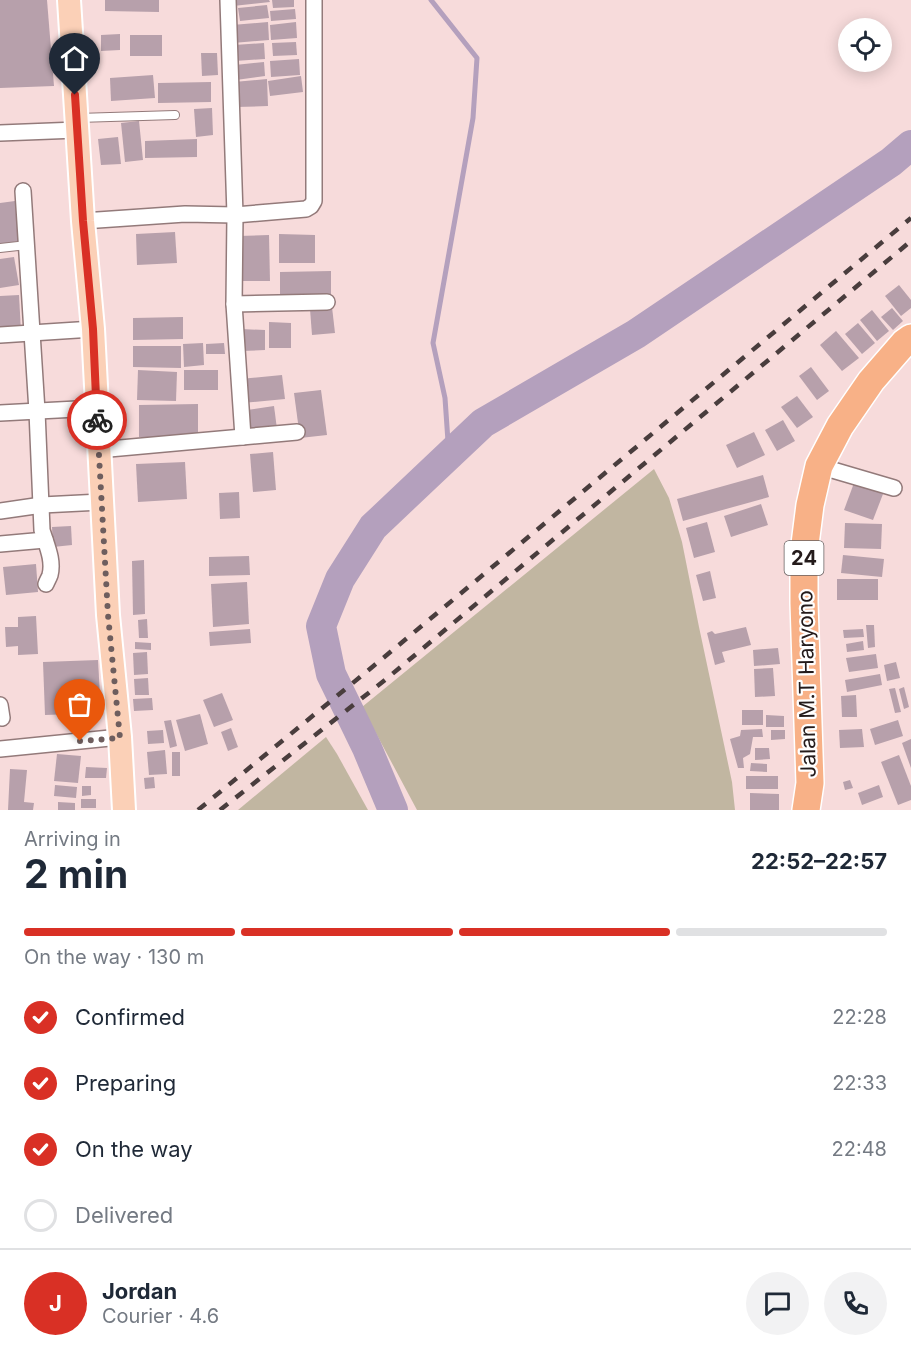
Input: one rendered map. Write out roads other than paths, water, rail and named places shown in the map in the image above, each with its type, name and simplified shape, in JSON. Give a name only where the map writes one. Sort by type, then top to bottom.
[{"type":"highway","name":"Jalan M.T Haryono","points":[[806,810],[810,783],[804,552],[810,505],[819,466],[840,426],[871,381],[911,338]]},
{"type":"main road","points":[[69,0],[83,221],[93,329],[108,615],[120,738],[124,810]]},
{"type":"street","points":[[228,0],[235,214],[234,304],[243,437]]},
{"type":"street","points":[[83,221],[185,214],[235,214],[306,209],[311,206],[314,201],[314,0]]},
{"type":"street","points":[[0,133],[77,124]]},
{"type":"street","points":[[23,192],[38,411],[42,530],[48,548],[51,574],[46,584]]},
{"type":"street","points":[[234,304],[327,302]]},
{"type":"street","points":[[0,335],[93,329]]},
{"type":"street","points":[[0,413],[96,408]]},
{"type":"street","points":[[98,450],[297,432]]},
{"type":"street","points":[[819,466],[894,488]]},
{"type":"street","points":[[0,511],[42,505],[101,502]]},
{"type":"street","points":[[0,544],[45,540]]},
{"type":"street","points":[[0,749],[120,738]]},
{"type":"lane","points":[[77,124],[175,115]]},
{"type":"lane","points":[[0,248],[27,245]]},
{"type":"waterway","points":[[431,0],[477,58],[473,118],[433,343],[445,398],[449,456]]},
{"type":"waterway","points":[[393,810],[367,748],[331,674],[321,626],[340,579],[373,527],[483,423],[636,334],[891,162],[911,145]]},
{"type":"railway","points":[[198,810],[911,218]]},
{"type":"railway","points":[[220,810],[385,680],[911,241]]}]
